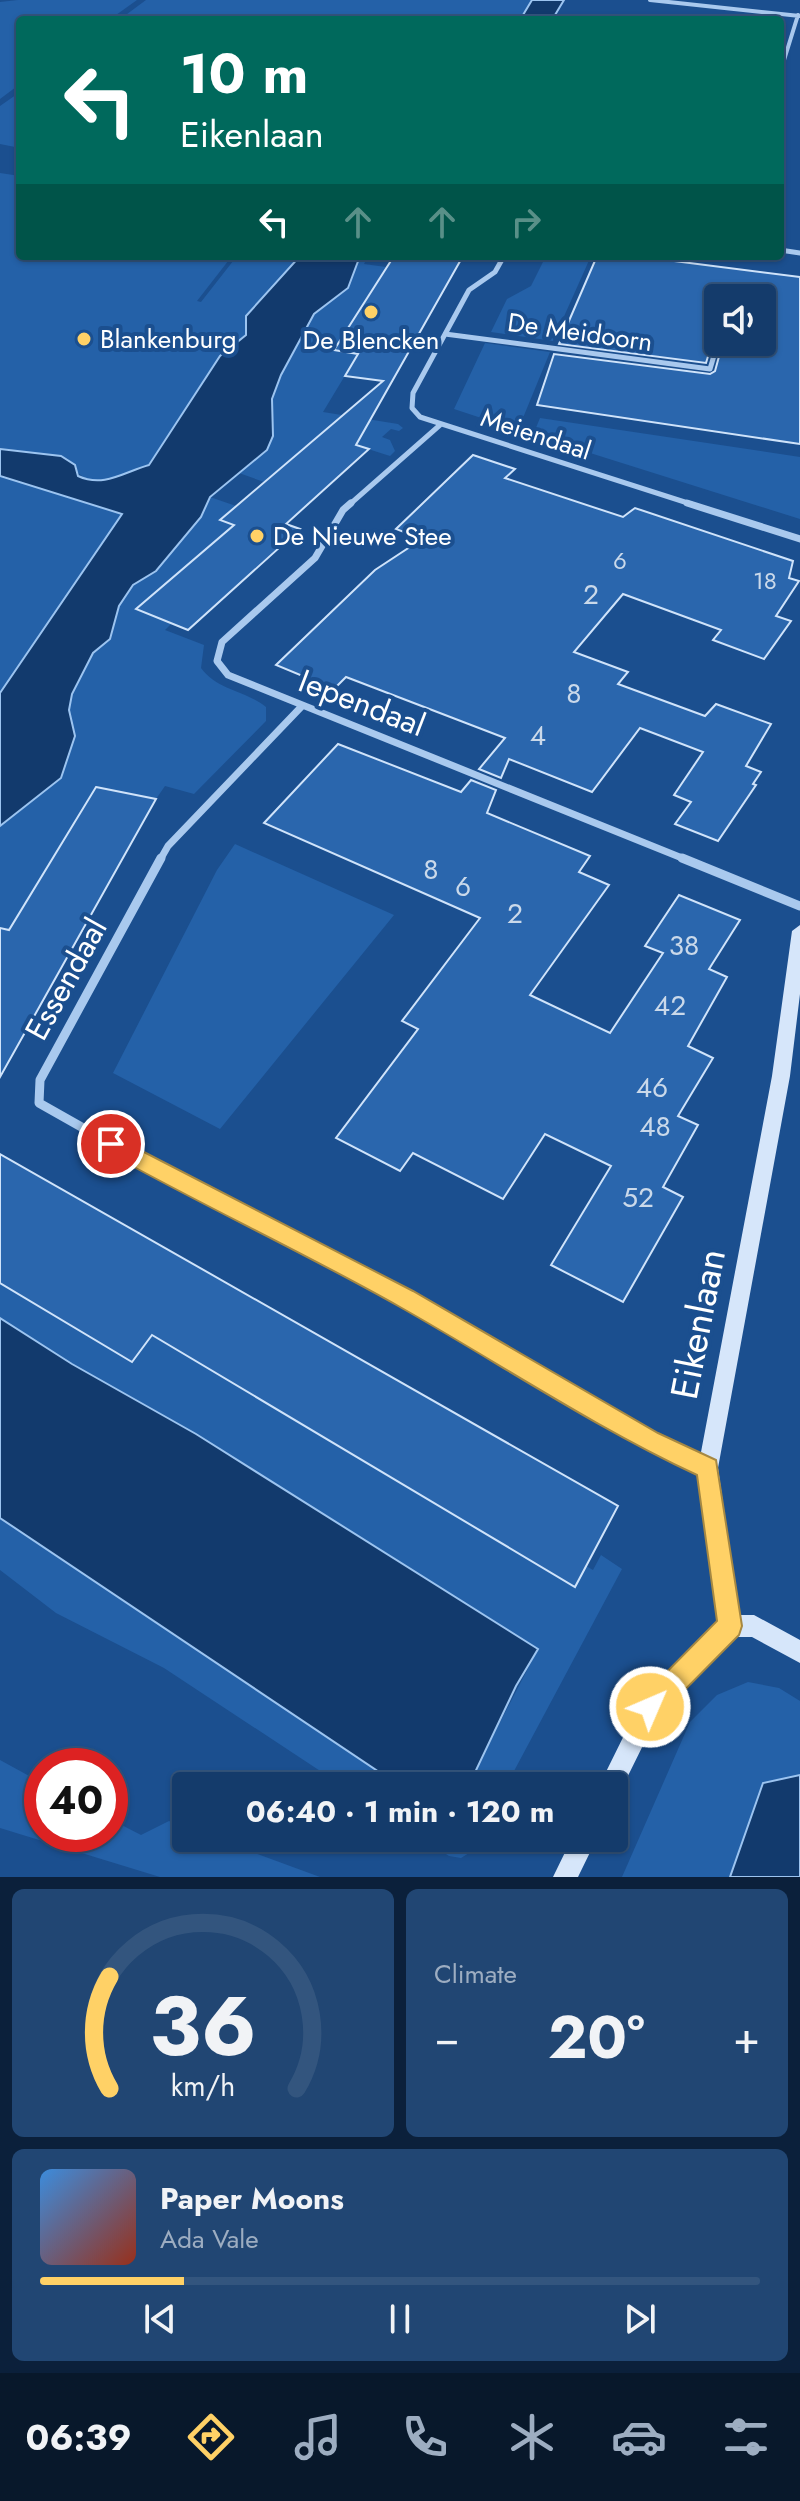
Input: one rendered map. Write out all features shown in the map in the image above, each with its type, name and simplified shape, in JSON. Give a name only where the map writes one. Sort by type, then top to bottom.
[{"type":"street","points":[[650,0],[799,16],[784,61]]},
{"type":"street","name":"Meiendaal","points":[[501,260],[487,278],[469,290],[445,334],[411,402],[420,417],[800,539]]},
{"type":"street","name":"De Meidoorn","points":[[445,334],[710,369],[714,356]]},
{"type":"street","name":"Iependaal","points":[[440,425],[343,510],[315,558],[222,642],[217,661],[228,675],[800,906]]},
{"type":"street","name":"Essendaal","points":[[302,706],[168,846],[40,1080],[39,1103],[207,1198],[405,1298],[649,1441],[708,1468]]},
{"type":"street","name":"Eikenlaan","points":[[730,1626],[708,1468],[793,1044],[800,931]]},
{"type":"street","points":[[618,1772],[650,1707],[730,1626],[754,1626],[800,1652]]},
{"type":"street","points":[[565,1877],[578,1852]]},
{"type":"shaded area","points":[[137,0],[115,16],[16,16],[16,87],[0,99],[0,2]]},
{"type":"shaded area","points":[[146,0],[532,0],[522,16],[124,16]]},
{"type":"shaded area","points":[[532,0],[564,0],[554,16],[522,16]]},
{"type":"shaded area","points":[[16,95],[16,147],[0,144],[0,106]]},
{"type":"shaded area","name":"Blankenburg","points":[[0,173],[16,175],[16,260],[229,260],[197,301],[201,302],[234,260],[296,260],[246,316],[246,334],[220,356],[149,466],[115,478],[95,481],[85,478],[68,459],[61,456],[0,449]]},
{"type":"shaded area","points":[[296,260],[358,260],[348,288],[314,314],[281,375],[272,399],[273,436],[267,450],[210,497],[201,517],[156,571],[133,585],[119,606],[110,639],[93,653],[72,694],[69,710],[75,736],[61,778],[0,826],[0,693],[122,514],[0,476],[0,449],[61,456],[75,465],[78,476],[87,479],[114,478],[149,465],[220,356],[246,335],[246,316]]},
{"type":"shaded area","points":[[358,260],[366,260],[364,264],[386,267],[335,349],[358,354],[323,412],[398,424],[403,428],[399,431],[391,429],[382,437],[390,440],[395,451],[390,456],[321,434],[264,482],[239,473],[267,450],[273,436],[272,399],[281,375],[314,314],[348,288]]},
{"type":"shaded area","points":[[544,260],[589,260],[553,341],[491,332],[507,299],[531,286]]},
{"type":"shaded area","points":[[485,343],[550,352],[518,430],[454,409]]},
{"type":"shaded area","points":[[540,418],[800,457],[800,519],[533,435]]},
{"type":"shaded area","points":[[0,476],[122,514],[0,693]]},
{"type":"shaded area","points":[[210,497],[236,506],[220,519],[234,525],[137,609],[172,623],[165,630],[204,645],[201,668],[215,681],[266,707],[266,721],[194,794],[165,786],[156,799],[96,787],[9,930],[0,928],[0,826],[61,778],[75,736],[69,710],[72,694],[93,653],[110,639],[119,606],[133,585],[156,571],[201,517]]},
{"type":"shaded area","points":[[235,844],[394,915],[220,1129],[113,1073],[217,870]]},
{"type":"shaded area","points":[[0,1283],[132,1362],[152,1335],[575,1587],[586,1566],[593,1570],[601,1555],[622,1569],[513,1772],[474,1772],[538,1649],[196,1434],[72,1364],[0,1318]]},
{"type":"shaded area","points":[[0,1318],[72,1364],[196,1434],[538,1649],[516,1686],[475,1772],[379,1772],[0,1518]]},
{"type":"shaded area","points":[[0,1518],[379,1772],[322,1772],[164,1668],[56,1613],[0,1570]]},
{"type":"shaded area","points":[[748,1682],[779,1688],[800,1701],[800,1775],[763,1783],[730,1877],[622,1877],[690,1722],[717,1695]]},
{"type":"shaded area","points":[[0,1760],[24,1773],[24,1835],[0,1828]]},
{"type":"shaded area","points":[[800,1775],[800,1877],[730,1877],[763,1783]]},
{"type":"shaded area","points":[[169,1821],[172,1822],[172,1852],[252,1852],[320,1877],[160,1877],[78,1852],[128,1852],[128,1828],[141,1835]]},
{"type":"shaded area","points":[[443,1852],[470,1852],[461,1858]]},
{"type":"building","points":[[391,260],[461,260],[356,445],[369,449],[286,524],[300,529],[188,630],[136,609],[234,525],[220,520],[383,381],[345,376],[358,354],[334,350]]},
{"type":"building","points":[[595,260],[666,260],[800,277],[800,444],[537,405],[554,354],[710,374],[715,371],[719,356],[776,356],[776,284],[704,284],[706,363],[559,344]]},
{"type":"building","points":[[473,455],[515,469],[505,478],[623,517],[635,508],[793,561],[789,578],[799,581],[776,616],[791,621],[764,659],[713,640],[721,630],[623,594],[574,652],[628,672],[618,684],[705,716],[716,704],[771,724],[746,766],[761,772],[753,784],[756,785],[718,841],[675,824],[691,802],[674,795],[703,752],[640,728],[592,792],[509,759],[501,778],[479,769],[505,738],[346,677],[334,689],[276,665],[375,570],[422,539],[396,529]]},
{"type":"building","points":[[338,744],[461,792],[471,780],[496,790],[487,813],[590,856],[579,872],[609,885],[530,995],[610,1033],[663,953],[645,946],[679,895],[740,920],[709,969],[727,977],[688,1046],[713,1058],[678,1116],[698,1125],[663,1187],[683,1197],[623,1302],[551,1265],[611,1166],[545,1134],[503,1199],[413,1153],[400,1171],[336,1138],[418,1029],[402,1021],[480,918],[264,823]]},
{"type":"building","points":[[96,787],[156,799],[0,1077],[0,928],[9,930]]},
{"type":"building","points":[[0,1154],[618,1506],[575,1587],[152,1335],[132,1362],[0,1283]]},
{"type":"place","name":"De Blencken","points":[[371,312]]},
{"type":"place","name":"Blankenburg","points":[[84,339]]},
{"type":"place","name":"De Nieuwe Stee","points":[[257,536]]},
{"type":"route","points":[[111,1144],[207,1198],[405,1298],[649,1441],[708,1468],[730,1626],[650,1707]]}]
